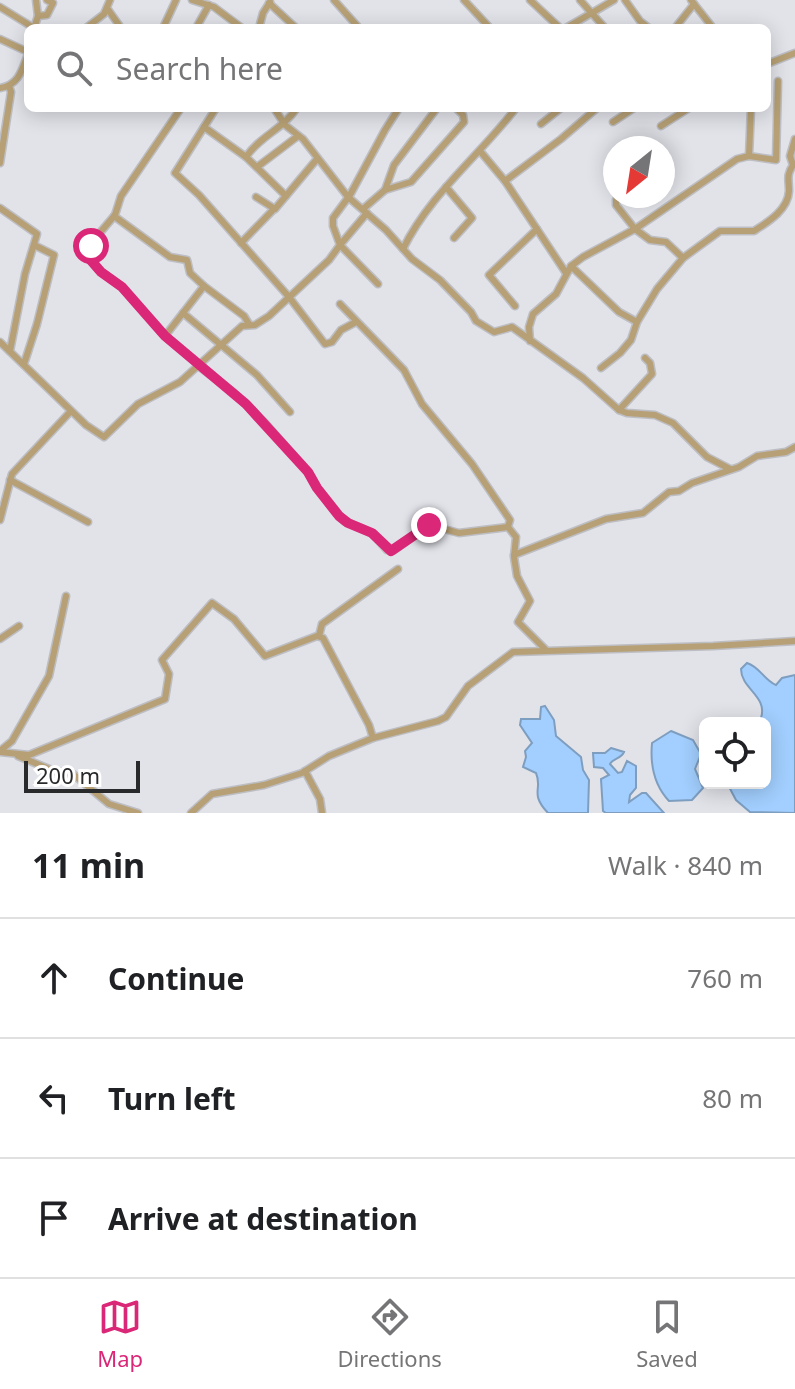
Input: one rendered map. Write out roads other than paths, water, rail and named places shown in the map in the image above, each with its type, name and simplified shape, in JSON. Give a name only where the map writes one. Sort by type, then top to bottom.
[{"type":"street","points":[[35,24],[38,16],[36,0]]},
{"type":"street","points":[[38,16],[47,15],[53,3],[47,0]]},
{"type":"street","points":[[165,24],[176,0]]},
{"type":"street","points":[[221,10],[226,0]]},
{"type":"street","points":[[334,0],[355,24]]},
{"type":"street","points":[[464,0],[486,24]]},
{"type":"street","points":[[530,0],[556,24]]},
{"type":"street","points":[[580,0],[602,24]]},
{"type":"street","points":[[573,24],[614,0]]},
{"type":"street","points":[[625,0],[644,24]]},
{"type":"street","points":[[195,1],[221,10],[237,24]]},
{"type":"street","points":[[260,24],[270,2],[292,24]]},
{"type":"street","points":[[678,24],[693,2],[710,24]]},
{"type":"street","points":[[89,24],[101,17],[108,4]]},
{"type":"street","points":[[108,4],[119,24]]},
{"type":"street","points":[[198,24],[209,5]]},
{"type":"street","points":[[0,7],[28,24]]},
{"type":"street","points":[[0,39],[24,51]]},
{"type":"street","points":[[771,62],[793,51]]},
{"type":"street","points":[[0,88],[9,86],[24,63]]},
{"type":"street","points":[[530,341],[529,327],[533,314],[556,294],[571,266],[583,257],[635,229],[737,159],[749,156],[776,160],[778,81]]},
{"type":"street","points":[[0,163],[11,92],[9,86]]},
{"type":"street","points":[[178,112],[121,196],[114,216],[98,235],[88,257],[101,272],[122,287],[165,336],[264,422],[308,472],[339,516],[372,533],[387,550],[394,550],[429,525],[459,533],[508,527]]},
{"type":"street","points":[[213,112],[175,173],[199,195],[289,297],[325,344],[332,342],[341,330],[356,322]]},
{"type":"street","points":[[277,112],[348,197],[412,259],[440,280],[485,328],[496,332],[511,327],[583,378],[619,410],[655,415],[673,423],[707,457],[730,469]]},
{"type":"street","points":[[246,157],[254,145],[285,125],[294,112]]},
{"type":"street","points":[[378,284],[340,245],[332,222],[396,112]]},
{"type":"street","points":[[0,342],[71,411],[104,437],[138,404],[180,382],[242,326],[261,322],[329,260],[365,211],[385,190],[394,165],[434,112]]},
{"type":"street","points":[[385,190],[411,182],[464,122],[460,112]]},
{"type":"street","points":[[403,249],[422,215],[513,112]]},
{"type":"street","points":[[541,124],[556,112]]},
{"type":"street","points":[[505,181],[592,112]]},
{"type":"street","points":[[613,122],[628,112]]},
{"type":"street","points":[[661,126],[683,112]]},
{"type":"street","points":[[749,156],[751,112]]},
{"type":"street","points":[[204,127],[246,157],[286,196]]},
{"type":"street","points":[[257,167],[298,136]]},
{"type":"street","points":[[601,368],[631,340],[637,322],[657,289],[683,258],[720,231],[754,231],[783,207],[789,192],[787,177],[793,163],[790,156],[795,139]]},
{"type":"street","points":[[480,151],[505,181],[566,273]]},
{"type":"street","points":[[241,243],[317,159]]},
{"type":"street","points":[[446,187],[472,218],[454,238]]},
{"type":"street","points":[[256,197],[274,209]]},
{"type":"street","points":[[618,208],[635,229],[650,240],[666,242],[683,258]]},
{"type":"street","points":[[0,209],[37,234],[10,351]]},
{"type":"street","points":[[114,216],[170,257],[187,260],[190,273],[229,303],[249,324]]},
{"type":"street","points":[[515,306],[489,275],[537,229]]},
{"type":"street","points":[[24,364],[54,255],[34,245]]},
{"type":"street","points":[[571,266],[619,312],[637,322]]},
{"type":"street","points":[[165,336],[204,286]]},
{"type":"street","points":[[340,304],[404,370],[422,404],[499,501],[510,520],[508,527]]},
{"type":"street","points":[[183,313],[257,375],[290,412]]},
{"type":"street","points":[[619,410],[652,374],[650,363],[645,358]]},
{"type":"street","points":[[0,520],[10,480],[16,469],[71,411]]},
{"type":"street","points":[[514,555],[606,519],[643,513],[665,494],[679,491],[757,456],[786,452],[795,447]]},
{"type":"street","points":[[10,480],[88,522]]},
{"type":"street","points":[[508,527],[516,537],[514,555],[517,576],[530,601],[518,622],[545,649]]},
{"type":"street","points":[[373,738],[337,662],[319,636],[322,624],[398,569]]},
{"type":"street","points":[[0,752],[12,741],[49,676],[66,596]]},
{"type":"street","points":[[0,752],[29,755],[165,699],[169,673],[162,660],[212,603],[234,619],[265,656],[319,636]]},
{"type":"street","points":[[0,639],[19,626]]},
{"type":"street","points":[[191,813],[212,794],[252,788],[305,771],[329,756],[373,738],[438,721],[446,717],[468,686],[505,656],[522,650],[795,641]]},
{"type":"street","points":[[17,755],[54,771],[73,774],[109,804],[138,813]]},
{"type":"street","points":[[305,771],[320,799],[322,813]]},
{"type":"water","points":[[747,663],[776,685],[782,678],[795,675],[795,813],[750,812],[736,800],[730,789],[771,789],[771,717],[761,717],[761,704],[745,682],[741,669]]},
{"type":"water","points":[[545,706],[554,720],[556,736],[581,757],[589,780],[588,813],[548,813],[539,801],[536,773],[523,767],[525,751],[532,743],[520,725],[521,719],[540,719],[541,707]]},
{"type":"water","points":[[671,731],[693,740],[699,750],[695,769],[699,789],[702,789],[692,800],[669,801],[654,774],[652,743]]},
{"type":"water","points":[[611,748],[624,752],[610,764],[618,773],[622,772],[627,761],[636,766],[636,788],[629,802],[646,793],[664,813],[603,811],[601,779],[609,775],[603,768],[594,767],[593,753],[605,753]]}]
